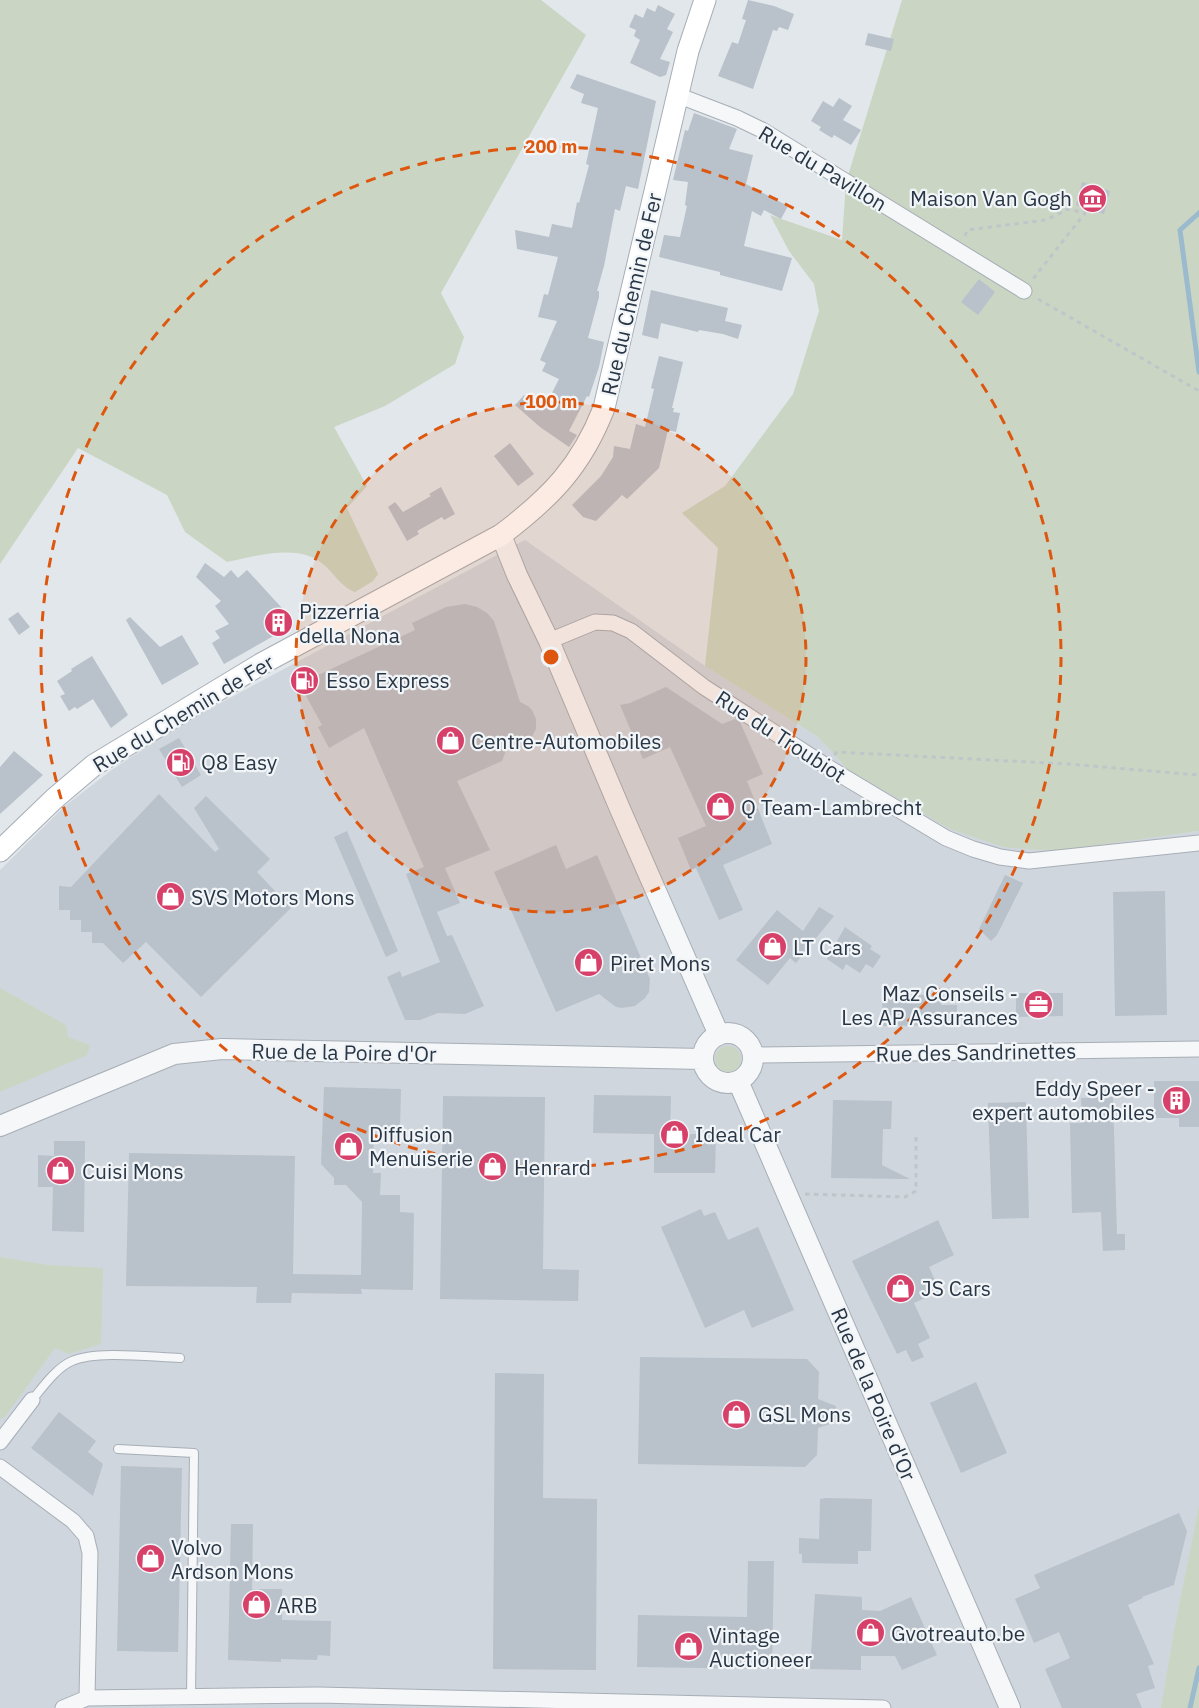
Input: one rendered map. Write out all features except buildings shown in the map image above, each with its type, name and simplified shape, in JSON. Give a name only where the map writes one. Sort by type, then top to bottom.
[{"type":"main road","name":"Rue du Chemin de Fer","points":[[0,851],[54,799],[94,765],[261,664],[501,535],[542,501],[566,477],[597,426],[609,387],[688,51],[705,0]]},
{"type":"street","name":"Rue du Pavillon","points":[[678,95],[762,130],[1024,291]]},
{"type":"street","points":[[501,535],[719,1035]]},
{"type":"street","name":"Rue du Troubiot","points":[[549,641],[595,622],[614,623],[632,631],[704,687],[826,766],[946,838],[973,849],[1000,857],[1029,861],[1199,843]]},
{"type":"street","points":[[727,1033],[741,1037],[753,1055],[750,1070],[738,1081],[730,1083],[715,1079],[705,1067],[703,1059],[707,1044],[719,1035],[727,1033]]},
{"type":"street","name":"Rue de la Poire d'Or","points":[[0,1126],[174,1054],[222,1049],[703,1059]]},
{"type":"street","name":"Rue des Sandrinettes","points":[[753,1055],[1199,1049]]},
{"type":"street","name":"Rue de la Poire d'Or","points":[[738,1081],[1010,1708]]},
{"type":"street","points":[[0,1442],[32,1400]]},
{"type":"street","points":[[0,1467],[73,1521],[86,1536],[90,1553],[87,1698]]},
{"type":"street","points":[[63,1708],[87,1698],[318,1695],[883,1708]]},
{"type":"lane","points":[[32,1400],[58,1371],[71,1361],[93,1355],[180,1358]]},
{"type":"lane","points":[[118,1449],[194,1454],[191,1697]]},
{"type":"path","points":[[961,252],[967,230],[1046,220],[1068,209],[1085,213],[1024,291],[1199,392]]},
{"type":"path","points":[[826,766],[837,752],[1068,764],[1199,775]]},
{"type":"path","points":[[788,1194],[905,1197],[916,1191],[916,1137]]},
{"type":"shaded area","points":[[525,540],[705,666],[818,737],[847,769],[1128,840],[1199,831],[1199,1708],[0,1708],[0,870],[65,806],[113,769],[185,722]]},
{"type":"green space","points":[[0,0],[541,0],[586,35],[441,293],[464,337],[455,364],[385,406],[334,427],[367,486],[347,508],[378,574],[373,581],[355,592],[342,584],[323,564],[302,554],[264,554],[227,562],[185,532],[167,495],[78,448],[0,564]]},
{"type":"green space","points":[[902,0],[1199,0],[1199,831],[1055,851],[1003,847],[950,829],[847,769],[818,737],[705,666],[718,548],[682,513],[725,486],[793,394],[819,311],[814,284],[789,251],[770,215],[842,240],[846,182]]},
{"type":"green space","points":[[0,988],[66,1025],[68,1037],[90,1045],[87,1055],[0,1092]]},
{"type":"green space","points":[[728,1046],[737,1050],[741,1059],[737,1068],[728,1072],[719,1068],[715,1059],[719,1050]]},
{"type":"green space","points":[[0,1257],[48,1265],[103,1268],[101,1344],[69,1354],[55,1348],[4,1418],[0,1419]]},
{"type":"green space","points":[[1199,1506],[1199,1708],[1161,1708],[1175,1626]]},
{"type":"waterway","points":[[1199,213],[1180,230],[1199,372]]},
{"type":"waterway","points":[[1190,1708],[1199,1668]]},
{"type":"place","name":"Maison Van Gogh","points":[[1093,198]]},
{"type":"place","name":"Pizzerria della Nona","points":[[278,623]]},
{"type":"place","name":"Esso Express","points":[[305,680]]},
{"type":"place","name":"Centre-Automobiles","points":[[450,741]]},
{"type":"place","name":"Q8 Easy","points":[[180,762]]},
{"type":"place","name":"Q Team-Lambrecht","points":[[720,807]]},
{"type":"place","name":"SVS Motors Mons","points":[[170,897]]},
{"type":"place","name":"LT Cars","points":[[772,947]]},
{"type":"place","name":"Piret Mons","points":[[589,963]]},
{"type":"place","name":"Maz Conseils - Les AP Assurances","points":[[1039,1005]]},
{"type":"place","name":"Eddy Speer - expert automobiles","points":[[1176,1100]]},
{"type":"place","name":"Ideal Car","points":[[674,1134]]},
{"type":"place","name":"Diffusion Menuiserie","points":[[348,1146]]},
{"type":"place","name":"Henrard","points":[[493,1167]]},
{"type":"place","name":"Cuisi Mons","points":[[61,1171]]},
{"type":"place","name":"JS Cars","points":[[900,1288]]},
{"type":"place","name":"GSL Mons","points":[[737,1414]]},
{"type":"place","name":"Volvo Ardson Mons","points":[[150,1559]]},
{"type":"place","name":"ARB","points":[[256,1605]]},
{"type":"place","name":"Gvotreauto.be","points":[[870,1633]]},
{"type":"place","name":"Vintage Auctioneer","points":[[688,1647]]}]
